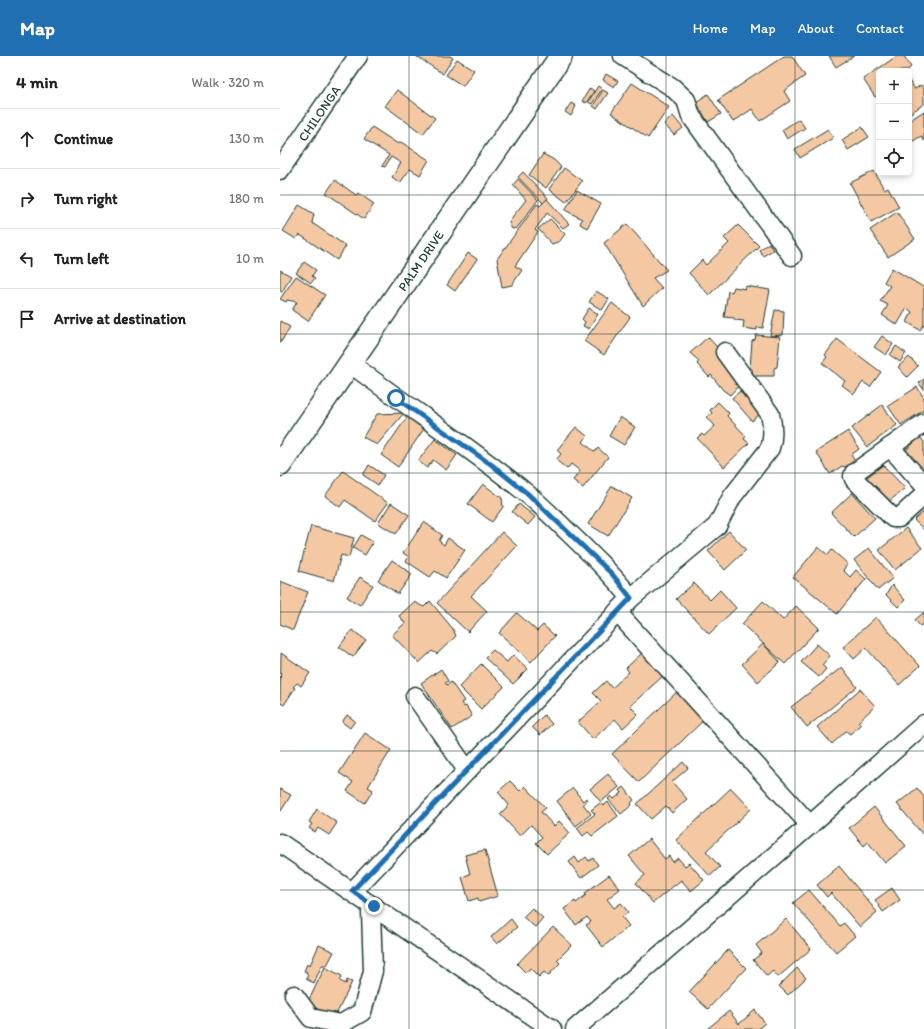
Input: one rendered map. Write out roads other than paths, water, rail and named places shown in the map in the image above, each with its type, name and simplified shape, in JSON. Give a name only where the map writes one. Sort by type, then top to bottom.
[{"type":"street","name":"CHILONGA","points":[[280,170],[358,56]]},
{"type":"street","name":"PALM DRIVE","points":[[280,465],[561,56]]},
{"type":"street","points":[[623,56],[672,87],[686,100],[691,116],[792,256]]},
{"type":"street","points":[[352,891],[631,598],[717,526],[732,497],[770,448],[773,426],[770,414],[725,352]]},
{"type":"street","points":[[350,364],[492,465],[528,494],[612,574],[631,598]]},
{"type":"street","points":[[924,422],[890,446],[852,476],[893,518],[899,518],[924,495]]},
{"type":"street","points":[[890,446],[924,485]]},
{"type":"street","points":[[617,612],[810,825]]},
{"type":"street","points":[[415,696],[467,770]]},
{"type":"street","points":[[574,1029],[810,825],[924,724]]},
{"type":"street","points":[[280,843],[552,1029]]},
{"type":"street","points":[[294,994],[311,1018],[341,1024],[362,1012],[374,971],[371,912],[374,906]]}]
